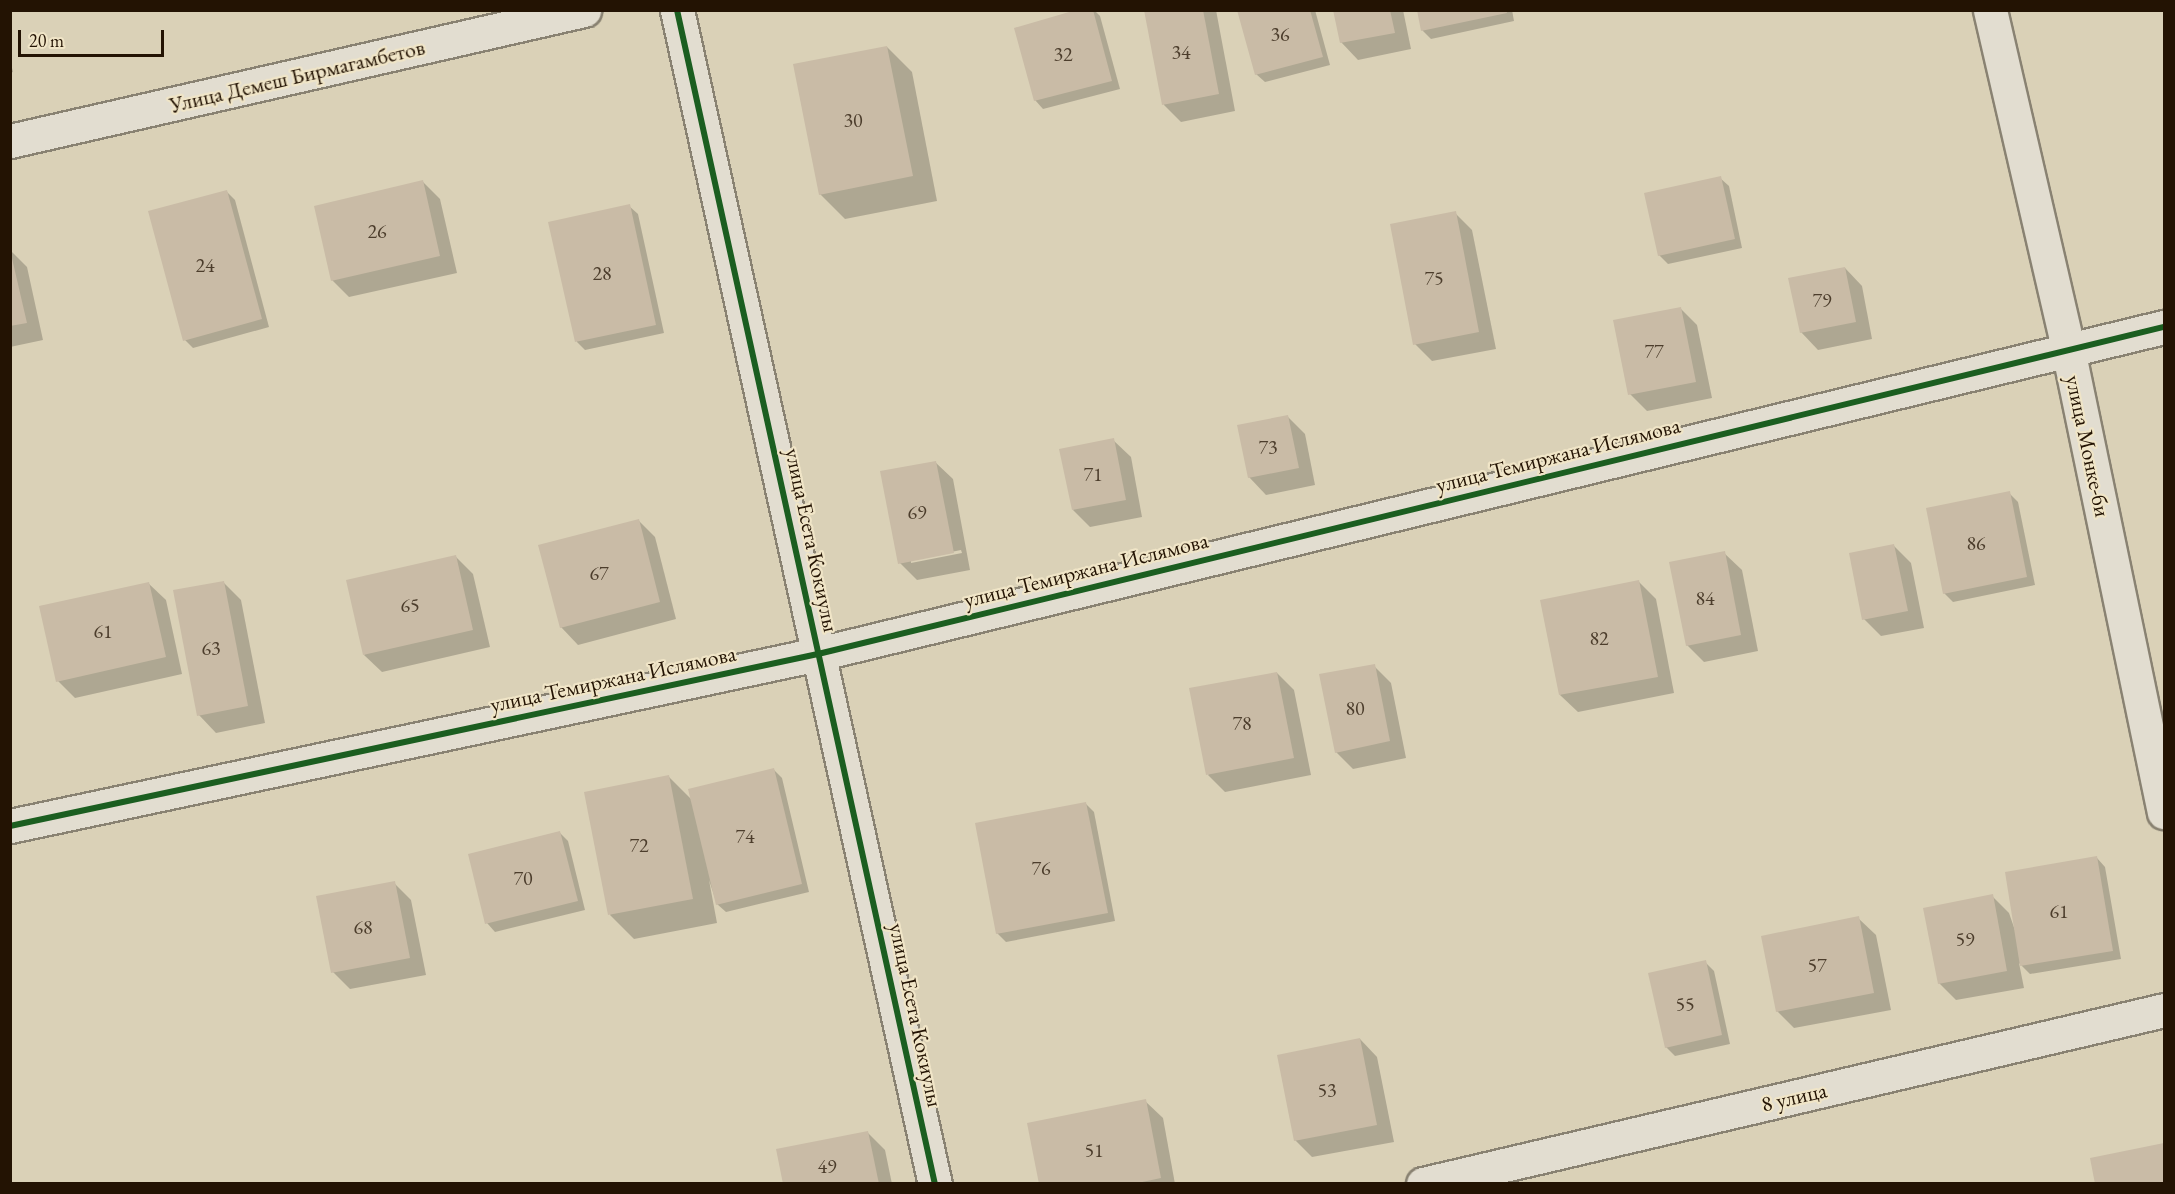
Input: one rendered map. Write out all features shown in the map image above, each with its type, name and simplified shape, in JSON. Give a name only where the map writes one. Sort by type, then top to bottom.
[{"type":"street","name":"Улица Демеш Бирмагамбетов","points":[[10,141],[585,10]]},
{"type":"street","name":"улица Есета Кокиулы","points":[[677,10],[935,1184]]},
{"type":"street","name":"улица Монке-би","points":[[1990,10],[2068,349],[2164,812]]},
{"type":"street","name":"улица Темиржана Ислямова","points":[[10,825],[818,654],[2164,327]]},
{"type":"street","name":"8 улица","points":[[1423,1184],[2164,1010]]},
{"type":"building","points":[[1076,10],[1093,10],[1112,81],[1034,101],[1014,28]]},
{"type":"building","points":[[1144,10],[1203,10],[1219,94],[1162,105]]},
{"type":"building","points":[[1237,10],[1310,10],[1323,57],[1255,75]]},
{"type":"building","points":[[1333,10],[1390,10],[1395,33],[1340,43]]},
{"type":"building","points":[[1417,10],[1506,10],[1507,13],[1421,31]]},
{"type":"building","points":[[887,46],[913,176],[819,195],[793,64]]},
{"type":"building","points":[[1721,176],[1735,239],[1658,256],[1644,193]]},
{"type":"building","points":[[423,180],[440,256],[331,281],[314,206]]},
{"type":"building","points":[[227,190],[262,319],[183,341],[148,211]]},
{"type":"building","points":[[630,204],[656,325],[575,342],[548,222]]},
{"type":"building","points":[[1456,211],[1479,332],[1413,345],[1390,224]]},
{"type":"building","points":[[10,255],[27,323],[10,326]]},
{"type":"building","points":[[1845,267],[1856,322],[1800,333],[1788,278]]},
{"type":"building","points":[[1681,307],[1696,382],[1628,395],[1613,320]]},
{"type":"building","points":[[1288,415],[1299,468],[1248,478],[1237,425]]},
{"type":"building","points":[[1114,438],[1126,500],[1072,510],[1059,449]]},
{"type":"building","points":[[936,461],[954,553],[898,564],[880,471]]},
{"type":"building","points":[[2010,491],[2027,577],[1943,594],[1926,508]]},
{"type":"building","points":[[639,519],[660,602],[560,628],[538,545]]},
{"type":"building","points":[[1894,544],[1908,611],[1862,620],[1849,553]]},
{"type":"building","points":[[1725,551],[1741,635],[1686,646],[1669,562]]},
{"type":"building","points":[[456,555],[473,630],[363,655],[346,580]]},
{"type":"building","points":[[1639,580],[1658,677],[1559,695],[1540,600]]},
{"type":"building","points":[[224,581],[248,706],[197,716],[173,590]]},
{"type":"building","points":[[149,582],[166,657],[56,682],[39,606]]},
{"type":"building","points":[[1375,664],[1390,741],[1335,753],[1319,674]]},
{"type":"building","points":[[1277,672],[1294,758],[1206,775],[1189,688]]},
{"type":"building","points":[[774,768],[802,884],[716,905],[688,789]]},
{"type":"building","points":[[669,775],[693,899],[608,915],[584,792]]},
{"type":"building","points":[[1086,802],[1108,913],[996,934],[975,823]]},
{"type":"building","points":[[560,831],[578,901],[485,924],[468,854]]},
{"type":"building","points":[[2097,856],[2113,951],[2020,966],[2005,872]]},
{"type":"building","points":[[395,881],[410,958],[331,973],[316,896]]},
{"type":"building","points":[[1993,894],[2007,971],[1938,984],[1923,908]]},
{"type":"building","points":[[1859,916],[1874,993],[1776,1012],[1761,936]]},
{"type":"building","points":[[1706,960],[1722,1035],[1665,1048],[1648,973]]},
{"type":"building","points":[[1360,1038],[1377,1125],[1294,1141],[1277,1055]]},
{"type":"building","points":[[1146,1099],[1161,1178],[1133,1184],[1039,1184],[1027,1123]]},
{"type":"building","points":[[868,1131],[879,1184],[783,1184],[776,1149]]},
{"type":"building","points":[[2164,1143],[2164,1184],[2095,1184],[2090,1158]]},
{"type":"cycle path","points":[[677,10],[935,1184]]},
{"type":"cycle path","points":[[10,826],[818,654],[2164,327]]}]
